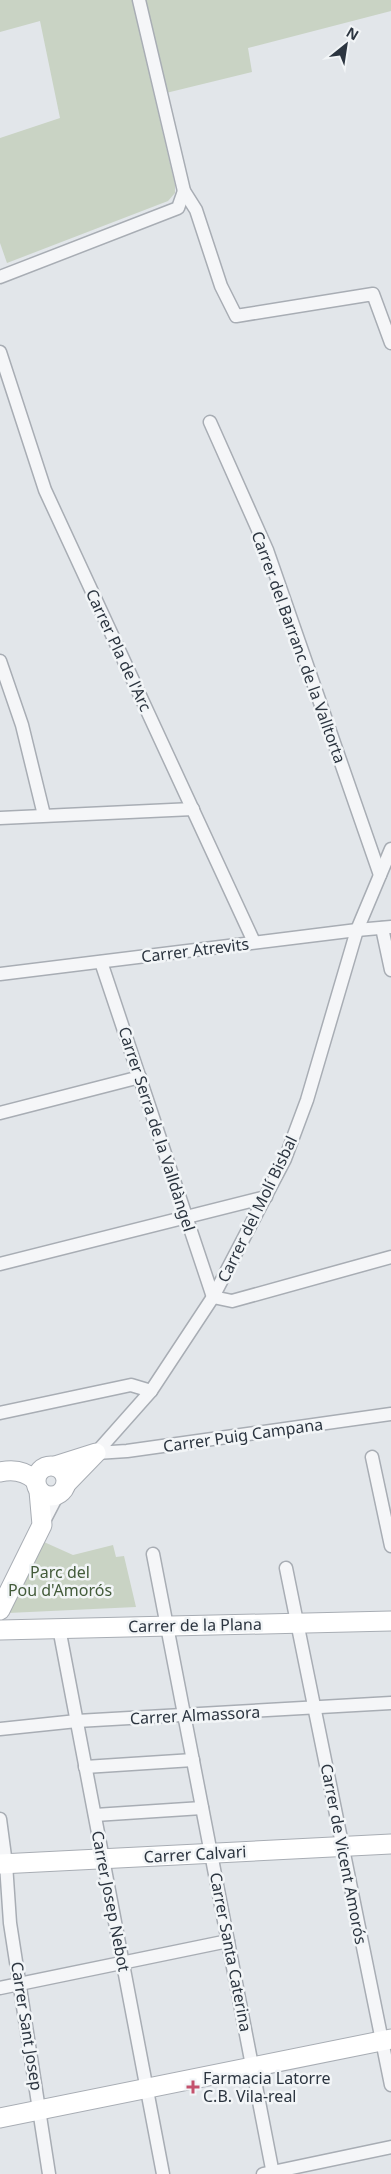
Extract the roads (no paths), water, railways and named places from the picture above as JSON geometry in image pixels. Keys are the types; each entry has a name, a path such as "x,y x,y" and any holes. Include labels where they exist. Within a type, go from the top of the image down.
{"street":[{"path":"139,0 184,191 196,210 221,286 236,316 373,294 391,343"},
{"path":"0,277 178,208 184,191"},
{"name":"Carrer Pla de l'Arc","path":"0,352 45,490 254,942"},
{"name":"Carrer del Barranc de la Valltorta","path":"210,422 267,550 380,875"},
{"path":"0,661 22,726 44,815"},
{"path":"0,818 193,810"},
{"name":"Carrer del Molí Bisbal","path":"0,1610 62,1489 151,1391 213,1297 266,1197 285,1160 307,1100 357,930 391,849"},
{"path":"386,928 391,970"},
{"name":"Carrer Atrevits","path":"0,974 254,942 386,928"},
{"name":"Carrer Serra de la Valldàngel","path":"101,962 213,1297"},
{"path":"0,1113 140,1077"},
{"path":"0,1264 266,1197"},
{"path":"213,1297 232,1301 391,1256"},
{"path":"0,1413 131,1385 151,1391"},
{"name":"Carrer Puig Campana","path":"96,1453 127,1451 391,1414"},
{"path":"42,1525 37,1485 42,1468 55,1466 96,1453"},
{"path":"372,1457 391,1546"},
{"path":"0,1472 10,1470 28,1473 48,1496 62,1489 63,1471 55,1466"},
{"name":"Carrer Santa Caterina","path":"153,1554 253,2067 270,2173"},
{"name":"Carrer de Vicent Amorós","path":"286,1568 343,1847 387,2040 391,2085"},
{"name":"Carrer de la Plana","path":"0,1630 391,1621"},
{"name":"Carrer Josep Nebot","path":"59,1628 163,2174"},
{"name":"Carrer Almassora","path":"0,1729 77,1721 185,1717 391,1703"},
{"path":"86,1767 193,1760"},
{"path":"94,1815 202,1808"},
{"name":"Carrer Sant Josep","path":"0,1819 10,1923 49,2174"},
{"name":"Carrer Calvari","path":"3,1864 391,1844"},
{"path":"0,1988 228,1941"},
{"path":"0,2118 387,2040"},
{"path":"270,2173 391,2148"}],"place":[{"name":"Farmacia Latorre C.B. Vila-real","path":"193,2087"}],"park label":[{"name":"Parc del Pou d'Amorós","path":"60,1581"}]}
